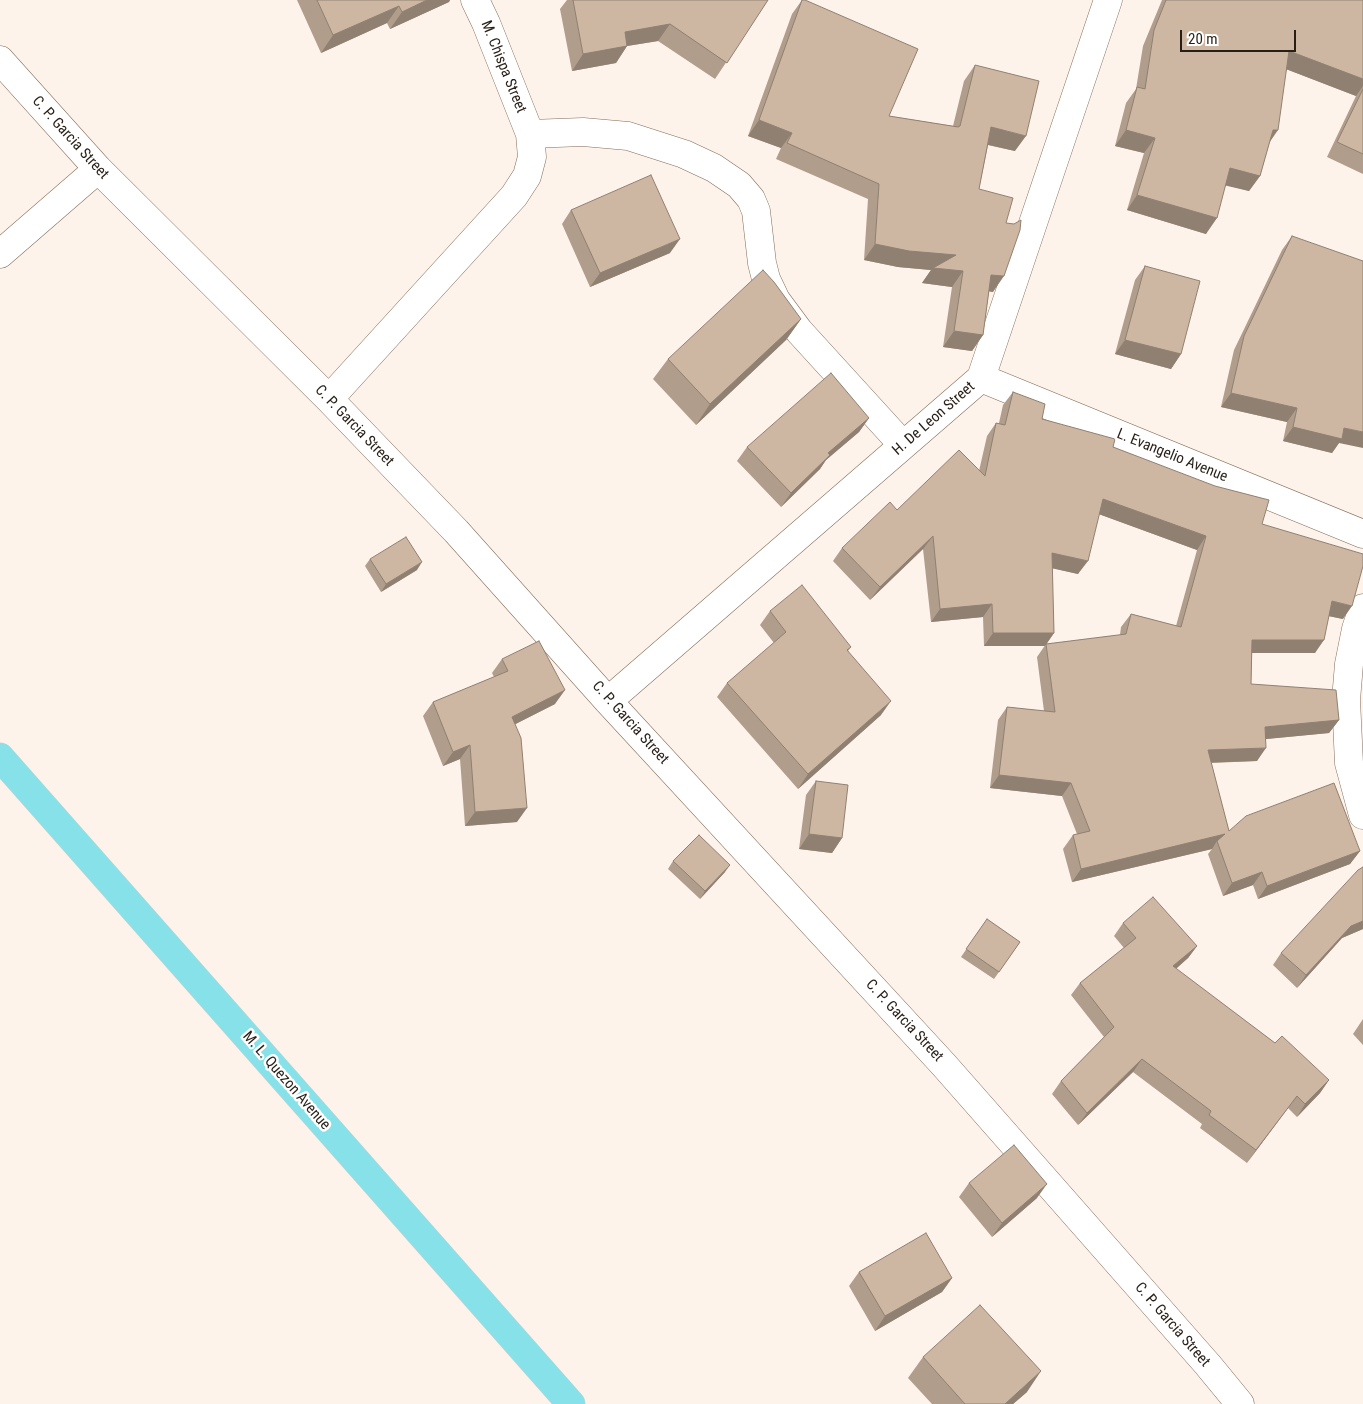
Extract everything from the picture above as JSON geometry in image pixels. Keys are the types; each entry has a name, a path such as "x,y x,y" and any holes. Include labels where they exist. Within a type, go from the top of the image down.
{"main road":[{"name":"M. L. Quezon Avenue","path":"0,757 572,1404"}],"street":[{"name":"M. Chispa Street","path":"329,400 514,196 527,176 532,157 530,134 475,0"},
{"name":"H. De Leon Street","path":"608,701 981,378 1108,0"},
{"name":"C. P. Garcia Street","path":"0,60 98,170 329,400 456,531 608,701 944,1065 1208,1365 1240,1404"},
{"path":"530,134 583,132 628,136 684,154 714,168 739,185 751,199 756,211 759,223 762,263 766,279 776,300 799,331 903,445"},
{"path":"0,254 98,170"},
{"name":"L. Evangelio Avenue","path":"981,378 1363,534"},
{"path":"1363,608 1356,629 1349,664 1346,700 1349,763 1363,815"}],"building":[{"path":"317,0 427,0 402,12 399,6 333,35"},
{"path":"573,0 768,0 727,63 670,24 625,32 627,46 583,54"},
{"path":"802,0 918,49 889,116 960,126 975,65 1039,81 1026,136 991,127 979,189 1013,198 1006,223 1014,224 1021,220 1020,230 1004,276 991,275 983,335 954,331 963,271 933,268 956,255 909,251 875,244 879,184 787,143 792,133 759,120"},
{"path":"1166,0 1363,0 1363,79 1289,51 1278,130 1273,130 1260,176 1230,168 1217,218 1137,195 1155,138 1126,130 1137,87 1145,89 1154,30"},
{"path":"1363,89 1363,154 1337,142"},
{"path":"651,175 680,239 600,273 571,210"},
{"path":"1292,236 1363,261 1363,432 1344,428 1342,439 1293,427 1297,408 1231,393 1244,336"},
{"path":"1145,266 1200,281 1181,354 1125,340"},
{"path":"763,270 801,319 710,404 668,359"},
{"path":"831,373 869,418 828,453 830,455 791,493 747,447"},
{"path":"1013,392 1045,404 1042,419 1115,439 1113,447 1215,486 1269,500 1262,524 1363,554 1363,566 1352,606 1332,601 1324,640 1252,640 1251,684 1336,690 1339,720 1265,727 1266,748 1208,750 1229,831 1246,816 1334,783 1360,851 1267,886 1262,872 1232,883 1217,841 1225,834 1081,869 1073,835 1090,831 1071,783 999,775 1007,707 1055,712 1046,644 1126,634 1131,614 1181,627 1206,536 1103,499 1088,561 1052,553 1054,633 993,633 992,604 940,609 933,536 880,587 842,548 890,502 897,510 959,450 985,476 996,423 1005,425"},
{"path":"406,537 422,562 386,584 370,559"},
{"path":"802,585 851,647 847,650 891,701 808,774 727,683 786,632 770,611"},
{"path":"539,641 565,690 512,717 521,738 527,808 475,812 470,745 453,752 433,702 508,671 502,659"},
{"path":"816,781 848,785 842,838 809,834"},
{"path":"699,835 730,865 705,891 673,861"},
{"path":"1363,867 1363,921 1351,926 1306,975 1281,953 1358,870"},
{"path":"1153,897 1197,946 1173,966 1275,1043 1282,1036 1329,1080 1305,1104 1297,1096 1256,1150 1209,1115 1211,1111 1142,1059 1087,1113 1061,1081 1114,1027 1080,983 1136,938 1123,923"},
{"path":"987,919 1020,942 999,972 966,949"},
{"path":"1014,1145 1047,1184 1002,1223 969,1183"},
{"path":"926,1233 952,1278 885,1316 859,1272"},
{"path":"980,1305 1041,1371 1005,1404 965,1404 923,1357"}]}
